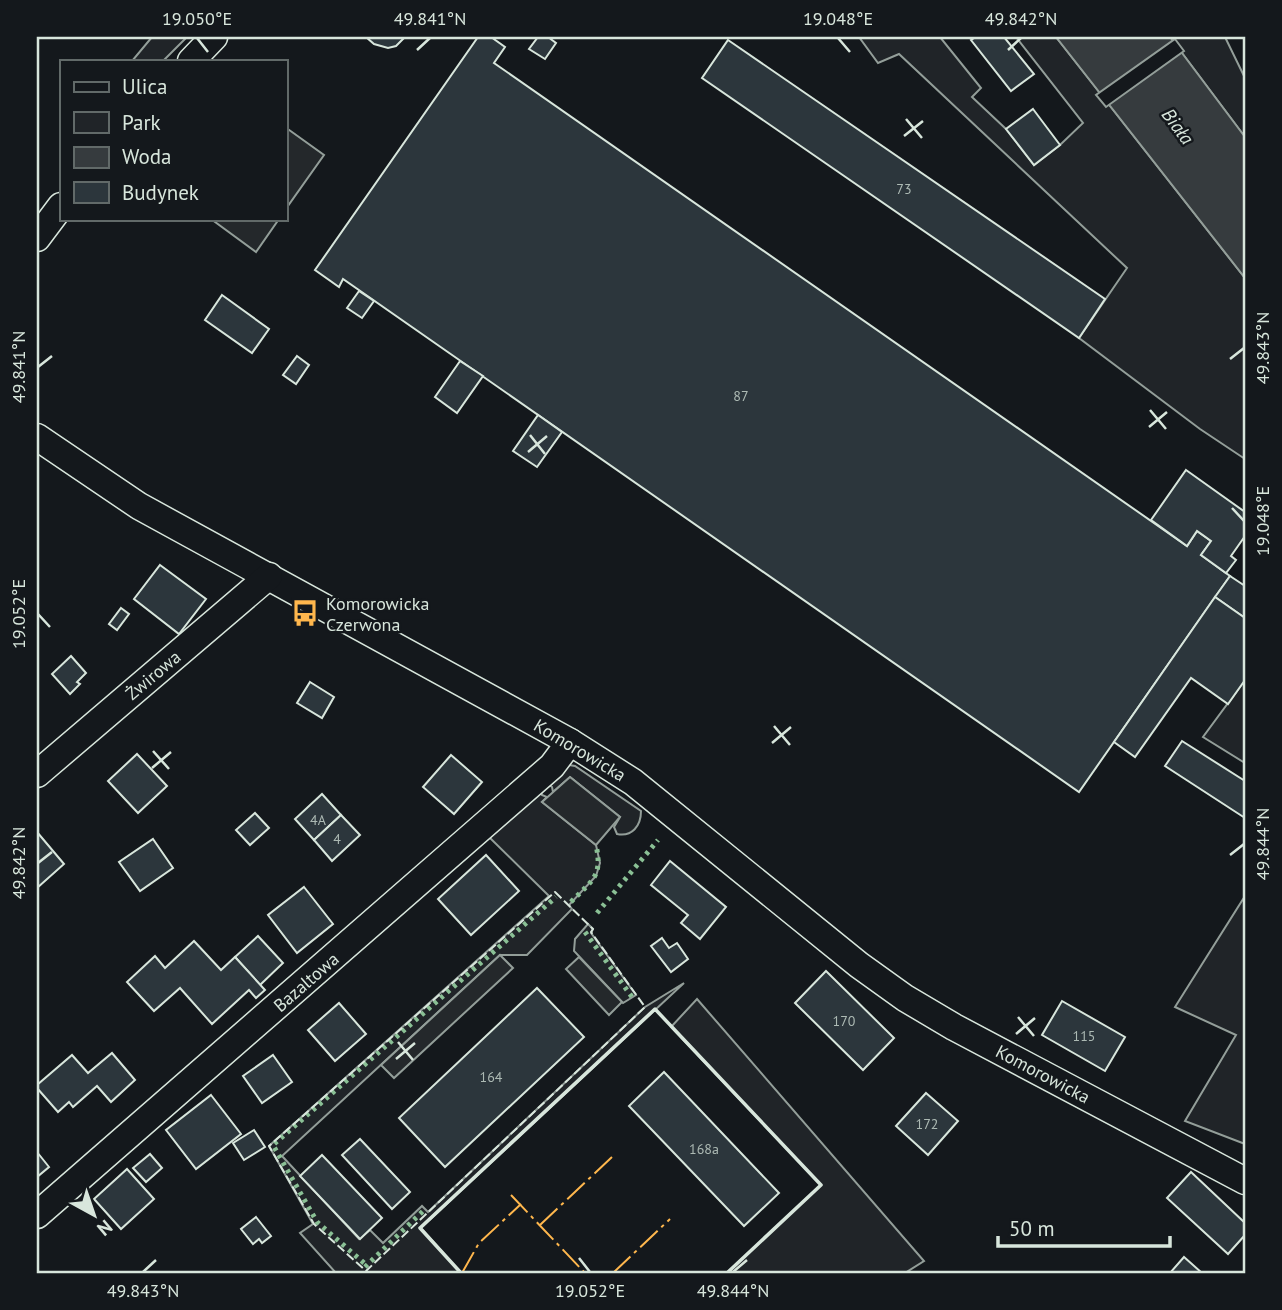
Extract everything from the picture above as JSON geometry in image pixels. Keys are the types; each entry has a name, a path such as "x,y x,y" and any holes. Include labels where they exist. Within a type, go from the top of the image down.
{"street":[{"path":"192,60 214,37"},
{"name":"Komorowicka","path":"37,437 139,506 570,742 633,782 850,958 905,998 954,1027 1245,1181"},
{"name":"Żwirowa","path":"37,774 270,576"},
{"name":"Bazaltowa","path":"37,1215 552,766 570,742"}],"green space":[{"path":"152,37 187,37 164,60 133,60"},
{"path":"859,37 940,37 981,88 972,97 1006,129 1034,165 1083,123 1016,37 1056,37 1245,278 1245,459 1200,429 1079,338 1127,268 899,54 878,63"},
{"path":"1170,37 1225,37 1245,78 1245,137"},
{"path":"1245,680 1245,763 1203,737"},
{"path":"575,766 641,811 635,829 627,834 617,834 614,827 620,817 570,777 553,792 548,784 560,768"},
{"path":"540,788 542,795 547,797 542,802 596,845 600,863 596,876 569,905 572,909 527,955 500,955 282,1156 359,1239 370,1230 383,1243 422,1206 428,1212 645,1007 684,983 421,1228 461,1273 336,1273 300,1233 313,1224 269,1146 549,896 489,837"},
{"path":"1245,896 1245,1144 1185,1121 1236,1035 1175,1007"},
{"path":"588,924 593,929 591,933 636,995 623,1003 574,951 575,939"},
{"path":"697,999 924,1261 905,1273 727,1273 821,1185 671,1027"}],"shaded area":[{"path":"287,128 324,155 287,207"},
{"path":"212,220 278,220 256,252"},
{"path":"570,777 620,817 596,845 542,802"},
{"path":"500,955 513,968 394,1078 381,1065"},
{"path":"579,957 622,1002 609,1015 566,969"}],"water":[{"name":"Biała","path":"1056,37 1170,37 1245,137 1245,278"}],"pier":[{"path":"1175,39 1184,51 1106,107 1096,95"}],"building":[{"path":"366,37 405,37 396,46 388,48 374,44"},
{"path":"478,37 491,37 505,47 494,63 1187,546 1197,531 1211,541 1201,555 1230,576 1079,792 343,279 339,287 315,270"},
{"path":"538,37 548,37 556,43 545,59 529,49"},
{"path":"976,37 1004,37 1034,74 1011,91 971,40"},
{"path":"728,40 1105,299 1079,338 702,78"},
{"path":"1033,109 1060,145 1034,165 1006,129"},
{"path":"359,291 374,301 362,318 347,308"},
{"path":"222,295 269,329 252,353 205,320"},
{"path":"297,356 309,365 296,384 283,375"},
{"path":"460,361 483,376 457,413 435,397"},
{"path":"538,415 562,432 537,467 513,451"},
{"path":"1186,470 1245,512 1245,536 1231,556 1236,560 1226,573 1201,555 1211,541 1197,531 1187,546 1151,520"},
{"path":"160,565 206,599 179,634 134,599"},
{"path":"1230,576 1245,586 1245,618 1215,597"},
{"path":"1215,597 1245,618 1245,680 1228,704 1191,678 1135,757 1114,742"},
{"path":"121,608 129,614 117,630 109,624"},
{"path":"71,656 86,673 70,694 52,674"},
{"path":"310,682 334,697 322,718 297,703"},
{"path":"1182,741 1245,781 1245,818 1165,766"},
{"path":"137,754 167,786 138,813 108,781"},
{"path":"451,755 482,782 454,814 423,787"},
{"path":"322,794 341,815 314,840 295,819"},
{"path":"255,813 269,828 250,845 236,830"},
{"path":"341,815 360,835 332,861 314,840"},
{"path":"37,832 64,864 37,888"},
{"path":"153,839 173,868 140,891 119,862"},
{"path":"486,855 519,891 471,935 438,899"},
{"path":"670,861 726,907 700,939 681,923 688,915 651,885"},
{"path":"304,887 333,924 297,953 268,915"},
{"path":"258,936 283,963 260,985 235,957"},
{"path":"662,938 669,948 677,943 688,959 671,972 651,946"},
{"path":"194,941 221,970 235,957 265,990 256,998 249,990 212,1024 180,988 154,1011 127,982 155,956 165,968"},
{"path":"826,971 894,1038 863,1070 795,1003"},
{"path":"537,988 584,1037 445,1167 399,1118"},
{"path":"1062,1001 1125,1037 1105,1071 1042,1035"},
{"path":"339,1003 366,1034 335,1061 308,1030"},
{"path":"112,1053 135,1080 111,1102 97,1086 73,1107 69,1102 58,1112 37,1088 37,1085 72,1055 88,1073"},
{"path":"273,1055 292,1082 262,1103 243,1076"},
{"path":"664,1072 779,1193 744,1226 629,1106"},
{"path":"926,1093 958,1121 928,1155 896,1126"},
{"path":"211,1095 241,1134 196,1169 166,1130"},
{"path":"254,1130 265,1147 244,1160 233,1143"},
{"path":"360,1139 410,1192 392,1209 342,1155"},
{"path":"37,1152 49,1167 37,1177"},
{"path":"150,1154 162,1168 146,1182 133,1168"},
{"path":"322,1155 382,1218 360,1239 300,1176"},
{"path":"127,1169 154,1199 121,1229 94,1199"},
{"path":"1191,1172 1245,1223 1245,1235 1228,1254 1167,1198"},
{"path":"256,1217 271,1236 262,1243 259,1239 253,1244 241,1229"},
{"path":"1184,1257 1202,1273 1170,1273"}],"hedge":[{"path":"597,913 658,840"},
{"path":"571,902 590,883 597,871 596,845"},
{"path":"364,1263 317,1222 273,1145 556,897"},
{"path":"585,932 632,997"},
{"path":"365,1267 423,1211"}],"fence":[{"path":"555,892 593,929 591,932 645,1007 366,1271 314,1224 269,1146 555,892"}],"wall":[{"path":"461,1273 420,1228 655,1009 821,1185 727,1273"}],"power":[{"path":"540,1225 612,1157"},
{"path":"511,1195 585,1273"},
{"path":"462,1273 479,1243 521,1204"},
{"path":"613,1273 670,1219"}],"place":[{"name":"Komorowicka Czerwona","path":"305,613"}]}
